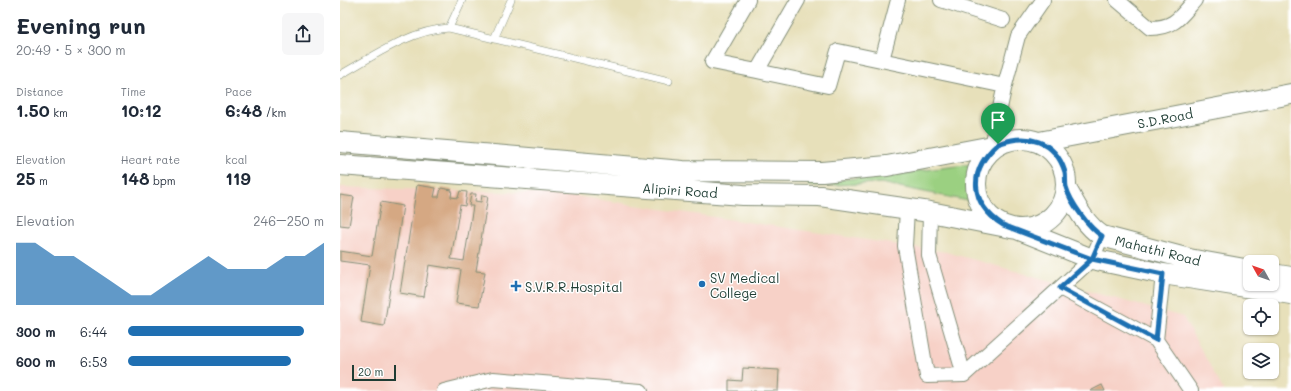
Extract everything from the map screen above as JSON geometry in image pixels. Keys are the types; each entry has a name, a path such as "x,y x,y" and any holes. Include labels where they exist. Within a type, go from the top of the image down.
{"street":[{"path":"748,0 712,62 828,86 838,51 1000,85 1004,89"},
{"path":"757,71 798,0"},
{"path":"882,60 898,0"},
{"path":"941,0 1003,20"},
{"path":"995,145 1004,89 1018,36 1043,0"},
{"path":"1117,0 1150,28 1164,28 1178,20 1195,0"},
{"name":"S.D.Road","path":"1039,142 1291,94"},
{"path":"1026,138 1039,142 1052,150 1060,160 1065,174 1066,188 1062,202 1054,214 1044,223 1030,228 1017,229 1003,225 991,217 982,206 977,193 976,179 980,165 995,145 1012,139 1026,138"},
{"name":"Alipiri Road","path":"340,142 683,171 822,172 887,166 995,145"},
{"name":"Alipiri Road","path":"340,164 743,195 820,196 930,212 1017,229"},
{"name":"Mahathi Road","path":"1066,188 1084,220 1093,230 1102,236 1188,259 1243,269"},
{"path":"907,209 905,246 927,376 964,375 1092,259 1102,236"},
{"path":"930,212 929,255 964,375"},
{"name":"Mahathi Road","path":"1017,229 1092,259 1163,274 1291,294"},
{"path":"1156,340 1163,274"},
{"path":"1279,275 1291,277"},
{"path":"1060,288 1156,340 1191,391"},
{"path":"444,391 493,378 641,391"}],"lane":[{"path":"449,28 462,0"},
{"path":"494,38 511,0"},
{"path":"340,75 417,34 437,28 449,28 669,81"}],"shaded area":[{"name":"SV Medical College","path":"340,187 562,194 946,252 1183,317 1224,391 340,391"}],"green space":[{"path":"973,164 970,184 973,202 881,183 809,186 809,183"}],"building":[{"path":"417,185 436,188 434,197 439,197 441,188 452,190 451,197 458,198 460,191 467,192 465,206 460,205 451,259 464,261 473,206 469,206 471,194 476,194 475,201 481,202 482,195 488,196 476,271 485,272 479,306 456,303 461,270 429,265 424,297 400,293"},
{"path":"340,195 354,197 349,226 340,225"},
{"path":"381,202 403,206 384,326 361,322 370,265 340,261 340,251 372,256"},
{"path":"743,368 779,370 778,391 729,391 729,380 742,381"},
{"path":"1102,385 1105,391 1090,391"}],"place":[{"name":"SV Medical College","path":"702,284"},
{"name":"S.V.R.R.Hospital","path":"516,286"}],"route":[{"path":"998,144 988,153 980,165 976,179 977,193 982,206 991,217 1003,225 1017,229 1092,259 1060,288 1156,340 1163,274 1092,259 1102,236 1093,230 1084,220 1066,188 1065,174 1060,160 1052,150 1039,142 1026,138 1012,139 998,144"}]}
